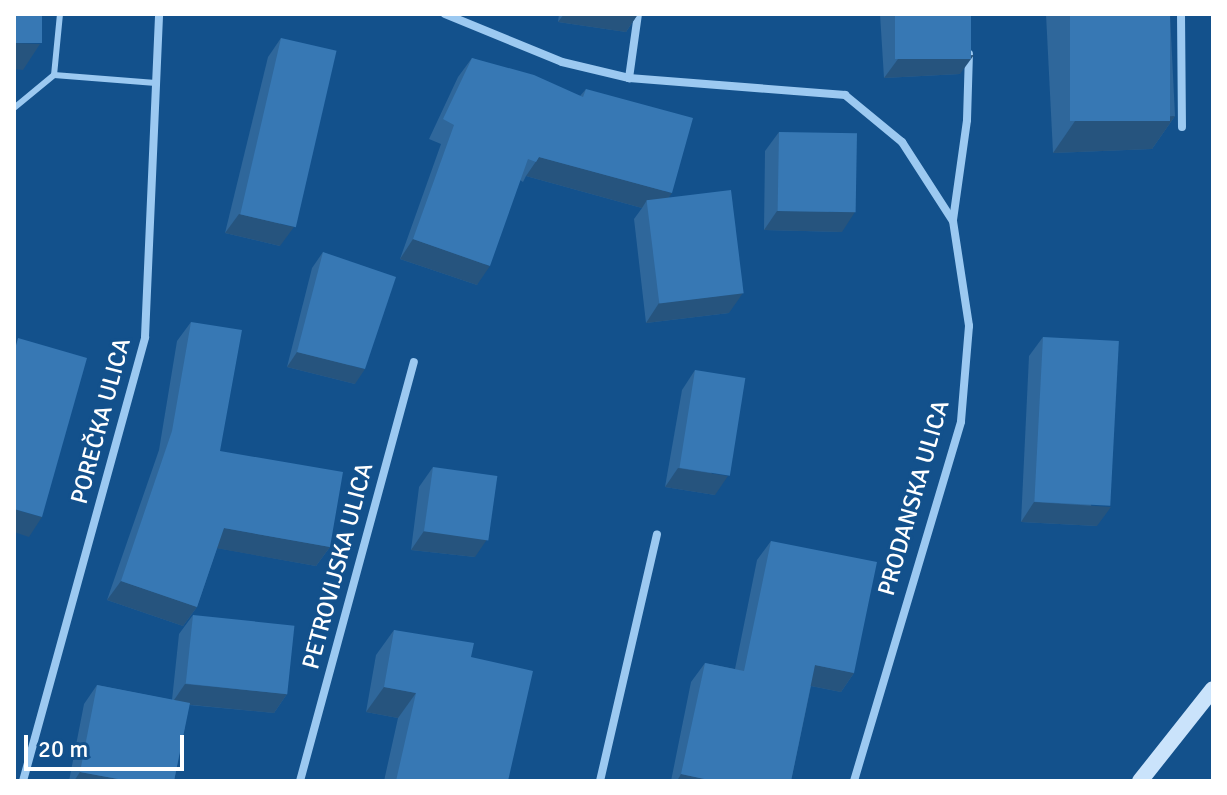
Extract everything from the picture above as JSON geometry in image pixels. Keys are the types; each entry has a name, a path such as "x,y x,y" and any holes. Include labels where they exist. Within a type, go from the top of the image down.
{"street":[{"name":"POREČKA ULICA","path":"23,781 145,337 159,14"},
{"name":"PRODANSKA ULICA","path":"445,14 562,62 629,78 845,95 902,142 953,221 963,264 969,326 961,422 854,781"},
{"path":"629,78 638,14"},
{"path":"1181,14 1182,127"},
{"path":"953,221 967,120 970,44"},
{"name":"PETROVIJSKA ULICA","path":"300,781 414,362"},
{"path":"600,781 657,535"},
{"path":"1140,781 1213,689"}],"lane":[{"path":"54,75 60,14"},
{"path":"14,108 54,75 156,83"}],"building":[{"path":"14,14 42,14 42,43 14,43"},
{"path":"895,14 971,14 971,59 895,59"},
{"path":"1070,14 1170,14 1170,121 1070,121"},
{"path":"281,38 337,51 296,227 240,214"},
{"path":"472,58 534,75 583,97 586,89 693,118 672,193 539,157 536,162 528,159 490,266 413,239 454,125 443,119"},
{"path":"779,132 857,133 856,212 778,211"},
{"path":"731,190 744,293 659,304 647,200"},
{"path":"323,252 396,277 365,369 297,352"},
{"path":"191,322 242,330 220,451 343,472 330,547 224,528 197,607 121,581 172,431"},
{"path":"1043,337 1119,341 1110,506 1034,502"},
{"path":"18,338 87,358 42,517 14,509 14,353"},
{"path":"695,370 745,378 730,476 680,468"},
{"path":"433,467 497,476 488,540 424,531"},
{"path":"771,541 877,562 854,673 815,665 791,781 714,781 681,774 705,663 744,671"},
{"path":"193,615 294,626 287,694 186,684"},
{"path":"394,630 474,643 471,657 533,671 508,781 396,781 416,693 384,687"},
{"path":"97,685 190,703 174,781 129,781 80,772"}]}
